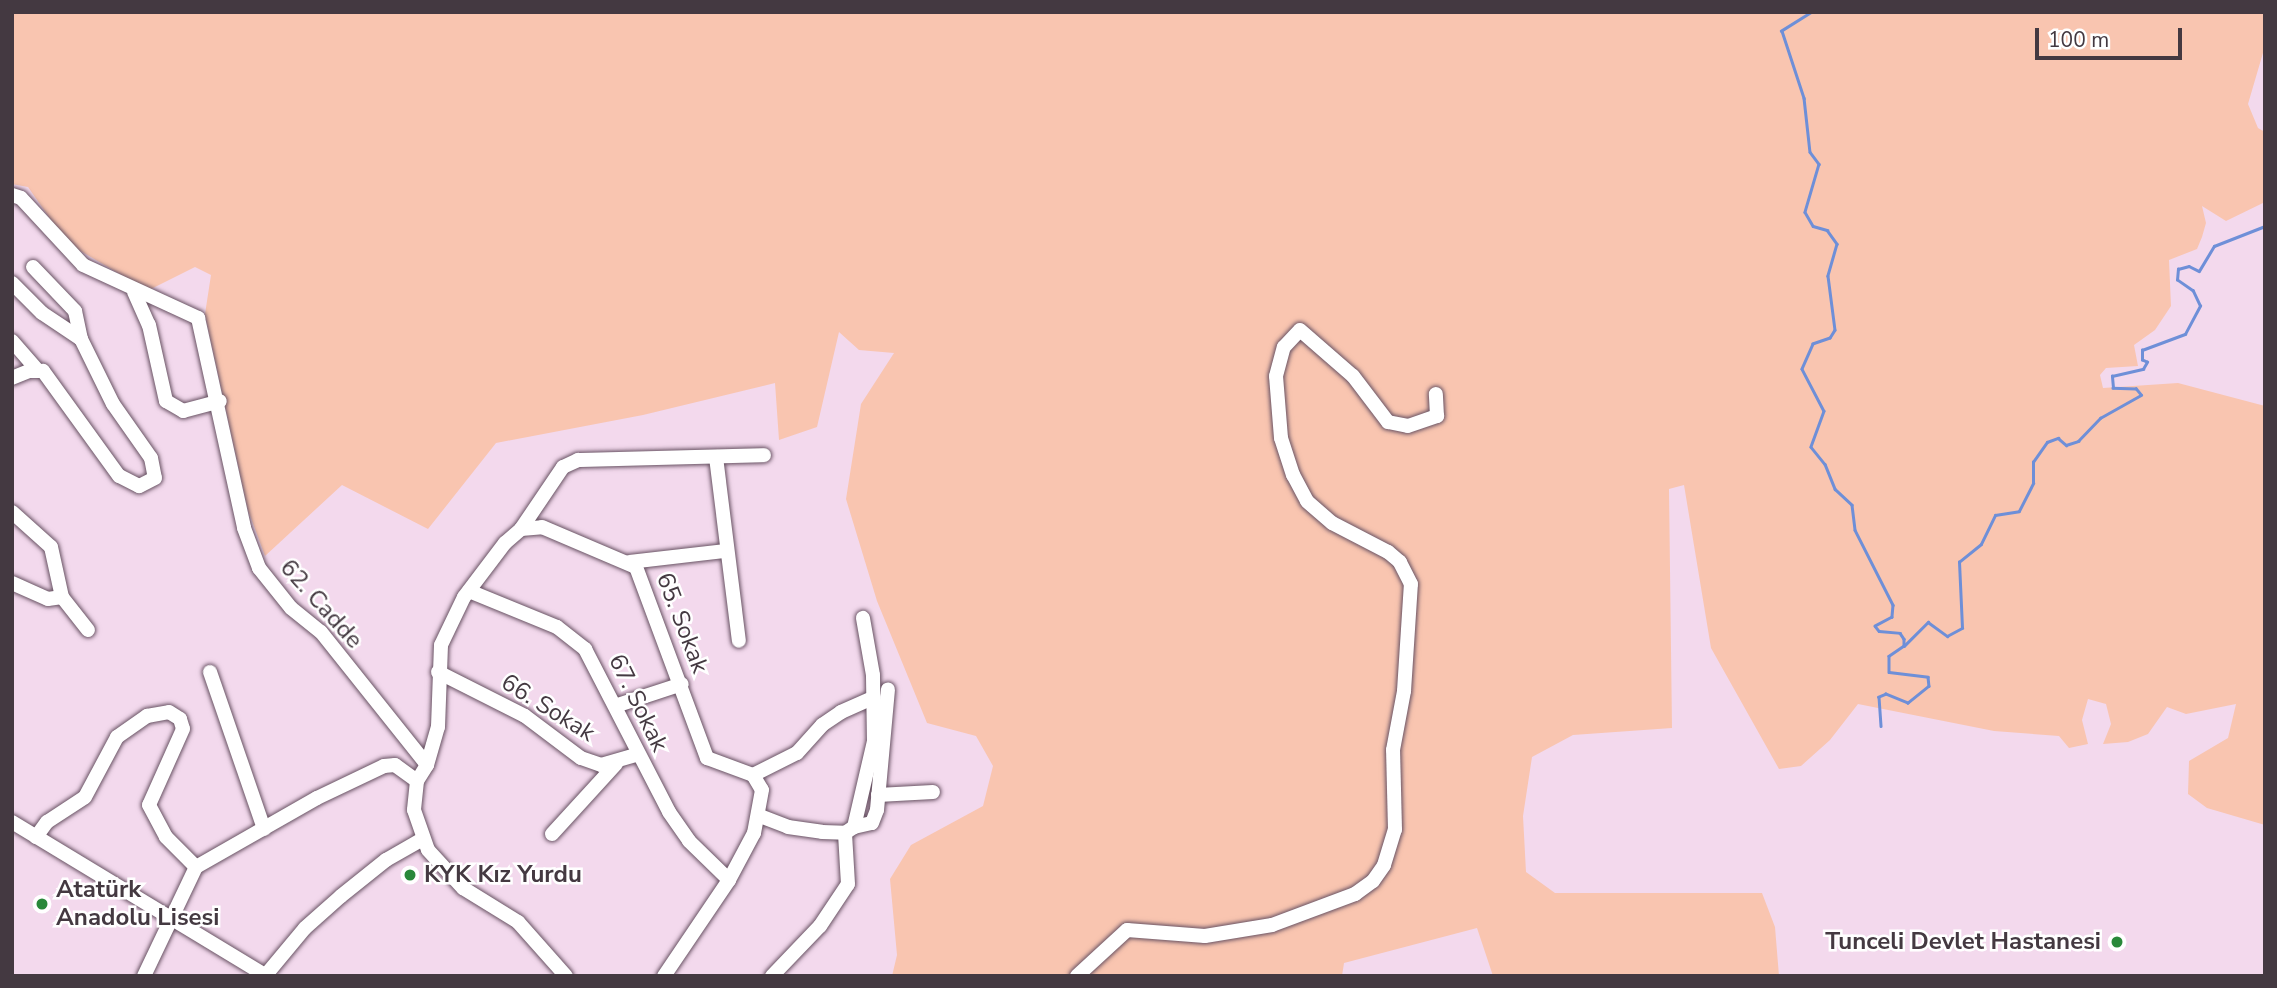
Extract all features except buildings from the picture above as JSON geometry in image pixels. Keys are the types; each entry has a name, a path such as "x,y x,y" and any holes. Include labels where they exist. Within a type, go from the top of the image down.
{"street":[{"name":"62. Cadde","path":"12,195 21,198 74,259 134,292 198,318 220,401 244,528 259,568 278,594 321,632 427,765"},
{"path":"12,341 37,370 49,376 119,476 133,485 152,483 155,466 113,404 81,339 75,311 33,267"},
{"path":"12,283 42,313 81,339"},
{"path":"134,292 149,325 166,401 183,411 220,401"},
{"path":"1077,976 1127,930 1205,936 1272,925 1354,894 1373,881 1384,865 1395,830 1393,750 1404,691 1411,584 1400,562 1388,552 1332,523 1307,501 1281,438 1276,376 1284,347 1300,330 1353,376 1388,422 1408,426 1437,416 1436,394"},
{"path":"12,378 37,370"},
{"path":"566,976 518,922 463,888 421,839 414,810 417,781 427,765 438,727 438,672 448,625 469,591 521,529 563,467 578,460 764,455"},
{"path":"716,457 725,551 738,640"},
{"path":"12,512 51,547 62,597 88,630"},
{"name":"65. Sokak","path":"521,529 542,527 629,562 642,578 707,758 753,775"},
{"path":"629,562 725,551"},
{"path":"12,583 48,599 62,597"},
{"name":"67. Sokak","path":"469,591 546,622 580,643 618,705 636,755 689,841 729,880"},
{"path":"772,976 820,926 848,884 850,830 871,763 874,698 863,618"},
{"path":"210,671 264,829"},
{"name":"66. Sokak","path":"438,672 525,716 581,758 601,765 616,764 636,755"},
{"path":"618,705 682,684"},
{"path":"760,816 788,827 850,830 872,823 878,795 888,689"},
{"path":"664,976 729,880 760,816 762,790 753,775 797,753 822,725 841,712 874,698"},
{"path":"36,837 47,822 85,797 117,737 147,716 169,712 180,719 183,729 149,805 166,837 196,867"},
{"path":"552,834 616,764"},
{"path":"145,976 196,867 384,766 395,765 417,781"},
{"path":"878,795 933,792"},
{"path":"13,824 266,975 305,928 386,860 421,839"}],"shaded area":[{"path":"12,12 2265,12 2265,46 2248,104 2258,128 2265,132 2265,202 2226,221 2202,206 2206,223 2197,249 2169,260 2171,306 2155,330 2134,345 2138,366 2106,368 2100,375 2103,388 2178,383 2265,406 2265,825 2207,808 2188,794 2189,761 2228,738 2236,704 2186,714 2167,707 2148,734 2128,742 2103,744 2111,724 2106,704 2088,699 2082,720 2088,744 2069,748 2059,736 1994,731 1858,704 1830,740 1801,766 1779,769 1711,648 1684,485 1669,489 1672,728 1573,735 1532,757 1523,816 1526,872 1555,893 1762,893 1775,927 1779,976 1493,976 1477,928 1344,963 1342,976 892,976 897,955 890,879 911,845 983,806 993,766 976,736 927,723 877,601 846,499 861,404 894,353 859,350 839,332 817,427 779,440 775,383 643,415 496,443 428,529 342,485 265,556 248,510 205,314 211,275 195,267 149,290 67,243 28,187 12,184"}],"waterway":[{"path":"1812,12 1782,31 1804,98 1810,152 1819,164 1805,212 1813,226 1827,230 1837,244 1828,276 1835,330 1830,338 1813,344 1802,369 1824,411 1811,447 1825,464 1835,489 1852,505 1855,530 1893,605 1892,617 1875,626 1879,631 1900,633 1904,639 1904,646 1889,656 1889,672 1928,677 1929,686 1908,703 1886,694 1879,697 1881,726"},
{"path":"1904,646 1928,622 1947,636 1962,628 1959,562 1981,544 1995,515 2019,511 2033,483 2033,462 2047,442 2058,438 2066,445 2078,441 2100,418 2141,395 2136,389 2113,388 2112,376 2143,369 2147,362 2142,360 2142,350 2185,334 2200,306 2193,291 2177,280 2178,269 2189,266 2199,271 2214,246 2265,226"}],"place":[{"name":"KYK Kız Yurdu","path":"410,875"},
{"name":"Atatürk Anadolu Lisesi","path":"42,904"},
{"name":"Tunceli Devlet Hastanesi","path":"2117,942"}]}
